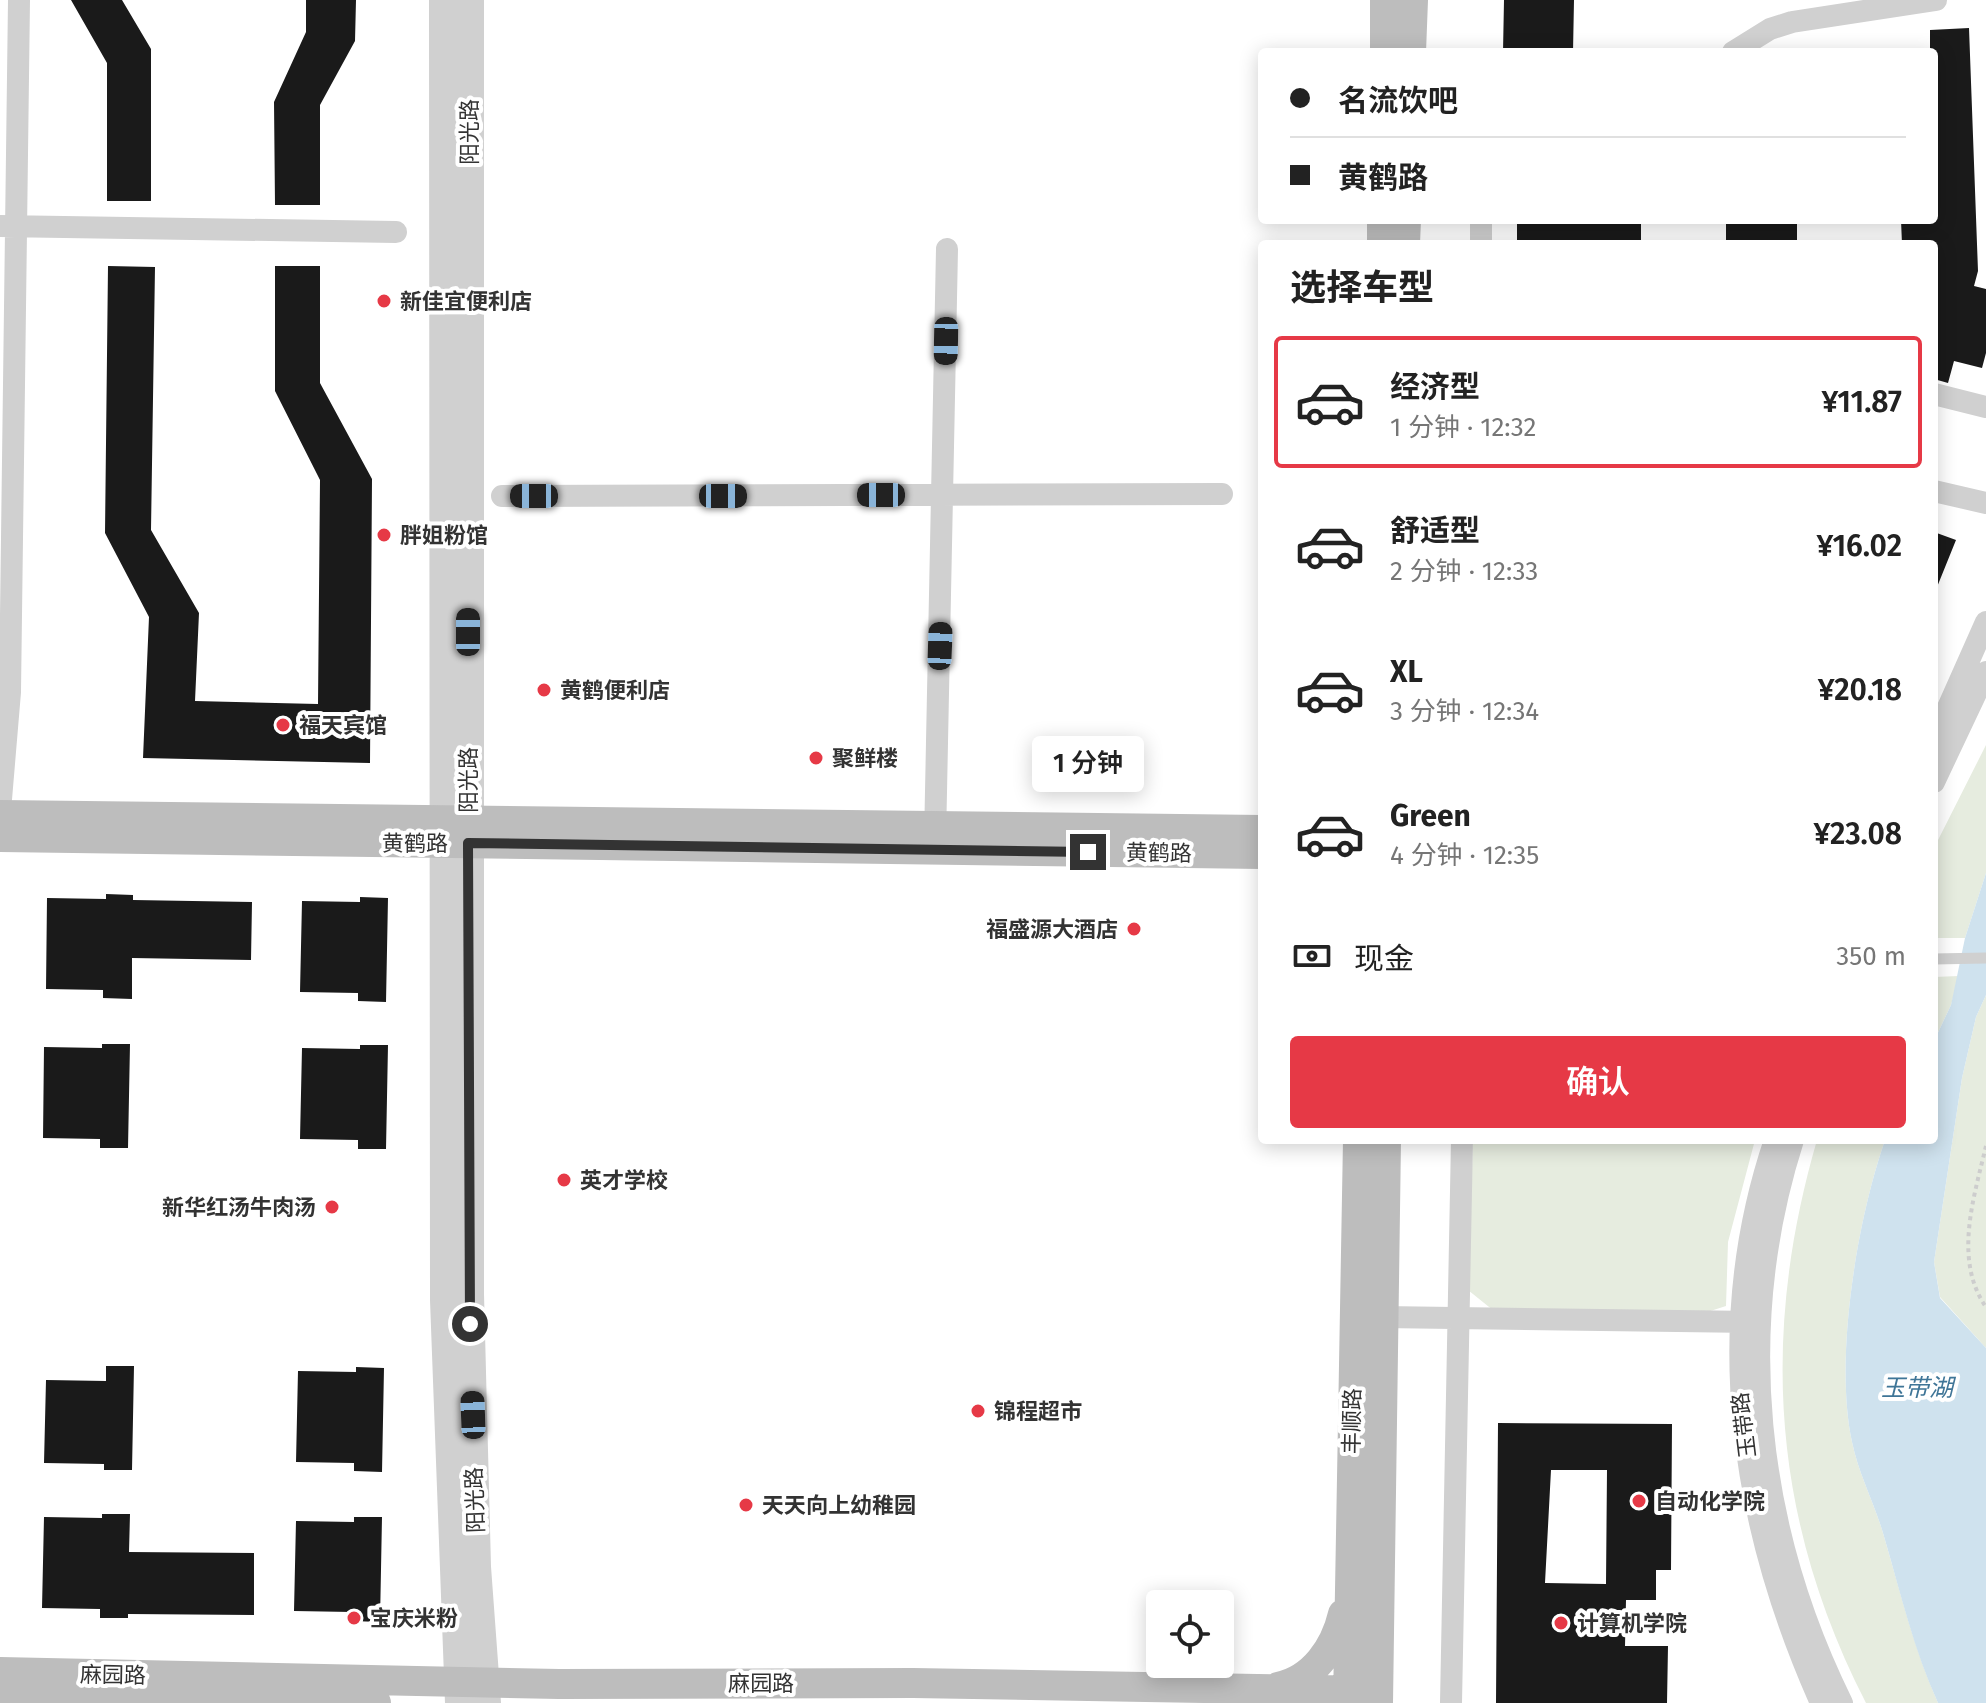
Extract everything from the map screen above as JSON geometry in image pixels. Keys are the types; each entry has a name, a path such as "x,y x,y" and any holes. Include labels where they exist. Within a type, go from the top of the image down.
{"main road":[{"path":"1385,0 1385,48"},
{"path":"1411,48 1413,0"},
{"path":"0,813 456,832"},
{"name":"黄鹤路","path":"0,837 456,832 1255,842"},
{"name":"丰顺路","path":"1358,1144 1350,1569 1363,1697"},
{"path":"1363,1697 1382,1317 1386,1144"},
{"path":"1266,1689 1295,1683 1312,1671 1326,1654 1340,1628 1350,1569"},
{"name":"麻园路","path":"0,1672 472,1693 913,1683 1266,1689 1363,1697"},
{"path":"0,1697 376,1703"}],"street":[{"path":"0,813 10,692 8,226 19,0"},
{"name":"阳光路","path":"443,0 456,832"},
{"name":"阳光路","path":"470,0 456,832 444,1300 472,1693"},
{"path":"1739,48 1770,29 1792,22 1936,0"},
{"path":"8,226 396,232"},
{"path":"935,838 947,249"},
{"path":"1938,395 1986,407"},
{"path":"1938,492 1986,503"},
{"path":"502,496 1222,494"},
{"path":"1938,730 1986,622"},
{"path":"1938,774 1986,672"},
{"path":"1451,1703 1462,1144"},
{"name":"玉带路","path":"1774,1144 1755,1208 1749,1322 1738,1382 1745,1452 1759,1524 1787,1619 1821,1703"},
{"path":"1792,1144 1749,1322 1779,1529 1810,1631 1842,1703"},
{"path":"1382,1317 1749,1322"}],"lane":[{"path":"1938,959 1986,958"}],"path":[{"path":"1986,1146 1970,1218 1968,1251 1971,1281 1986,1307"}],"shaded area":[{"path":"1986,745 1986,873 1965,938 1938,938 1938,840"},
{"path":"1959,976 1951,1005 1938,1033 1938,977"},
{"path":"1986,995 1986,1348 1940,1297 1934,1262 1962,1078 1976,1017"},
{"path":"1473,1144 1754,1144 1728,1242 1726,1306 1701,1314 1494,1311 1468,1290"},
{"path":"1816,1144 1884,1144 1866,1210 1851,1290 1847,1331 1847,1408 1859,1467 1881,1527 1915,1643 1938,1703 1866,1703 1835,1634 1811,1565 1794,1496 1785,1426 1783,1356 1787,1285 1799,1213"}],"water":[{"name":"玉带湖","path":"1986,873 1986,995 1976,1017 1962,1078 1934,1262 1940,1298 1986,1348 1986,1703 1938,1703 1915,1643 1881,1527 1855,1455 1847,1408 1847,1331 1858,1249 1884,1144 1938,1144 1938,1033 1951,1005 1965,938"}],"building":[{"path":"71,0 122,0 151,49 151,201 107,201 107,63"},
{"path":"306,0 356,0 355,41 320,105 320,205 275,205 274,102 306,32"},
{"path":"1504,0 1574,0 1573,48 1503,48"},
{"path":"1969,28 1978,271 1974,286 1986,289 1986,353 1982,368 1954,361 1948,383 1938,380 1938,240 1902,240 1901,224 1938,224 1938,48 1930,48 1930,30"},
{"path":"1517,224 1641,224 1641,240 1517,240"},
{"path":"1726,224 1797,224 1797,240 1726,240"},
{"path":"108,266 155,267 151,530 199,613 195,701 318,704 320,480 275,391 275,266 320,266 320,383 372,479 370,763 143,758 149,617 105,533"},
{"path":"1938,533 1956,540 1938,585"},
{"path":"106,894 133,895 133,900 252,902 251,960 132,958 132,999 103,998 103,990 46,989 47,898 106,899"},
{"path":"360,897 388,898 386,1002 358,1001 358,993 300,992 302,901 360,902"},
{"path":"102,1044 130,1044 128,1148 100,1148 100,1139 43,1138 44,1047 102,1048"},
{"path":"360,1045 388,1045 386,1149 358,1149 358,1140 300,1139 302,1048 360,1049"},
{"path":"106,1366 134,1366 132,1470 104,1470 104,1464 44,1463 46,1380 106,1381"},
{"path":"356,1367 384,1368 382,1472 354,1471 354,1463 296,1462 298,1371 356,1372"},
{"path":"1498,1423 1672,1424 1671,1570 1656,1570 1656,1600 1626,1600 1625,1646 1668,1646 1667,1703 1496,1703","holes":["1551,1470 1607,1470 1606,1584 1545,1583"]},
{"path":"102,1514 130,1514 129,1552 254,1553 254,1615 128,1614 128,1618 100,1618 100,1609 42,1608 44,1517 102,1518"},
{"path":"354,1517 382,1517 380,1622 352,1621 352,1612 294,1611 296,1521 354,1522"}],"place":[{"name":"新佳宜便利店","path":"384,301"},
{"name":"胖姐粉馆","path":"384,535"},
{"name":"黄鹤便利店","path":"544,690"},
{"name":"福天宾馆","path":"283,725"},
{"name":"聚鲜楼","path":"816,758"},
{"name":"福盛源大酒店","path":"1134,929"},
{"name":"英才学校","path":"564,1180"},
{"name":"新华红汤牛肉汤","path":"332,1207"},
{"name":"锦程超市","path":"978,1411"},
{"name":"自动化学院","path":"1639,1501"},
{"name":"天天向上幼稚园","path":"746,1505"},
{"name":"宝庆米粉","path":"354,1618"},
{"name":"计算机学院","path":"1561,1623"}],"route":[{"path":"470,1324 468,843 1088,852"}]}
